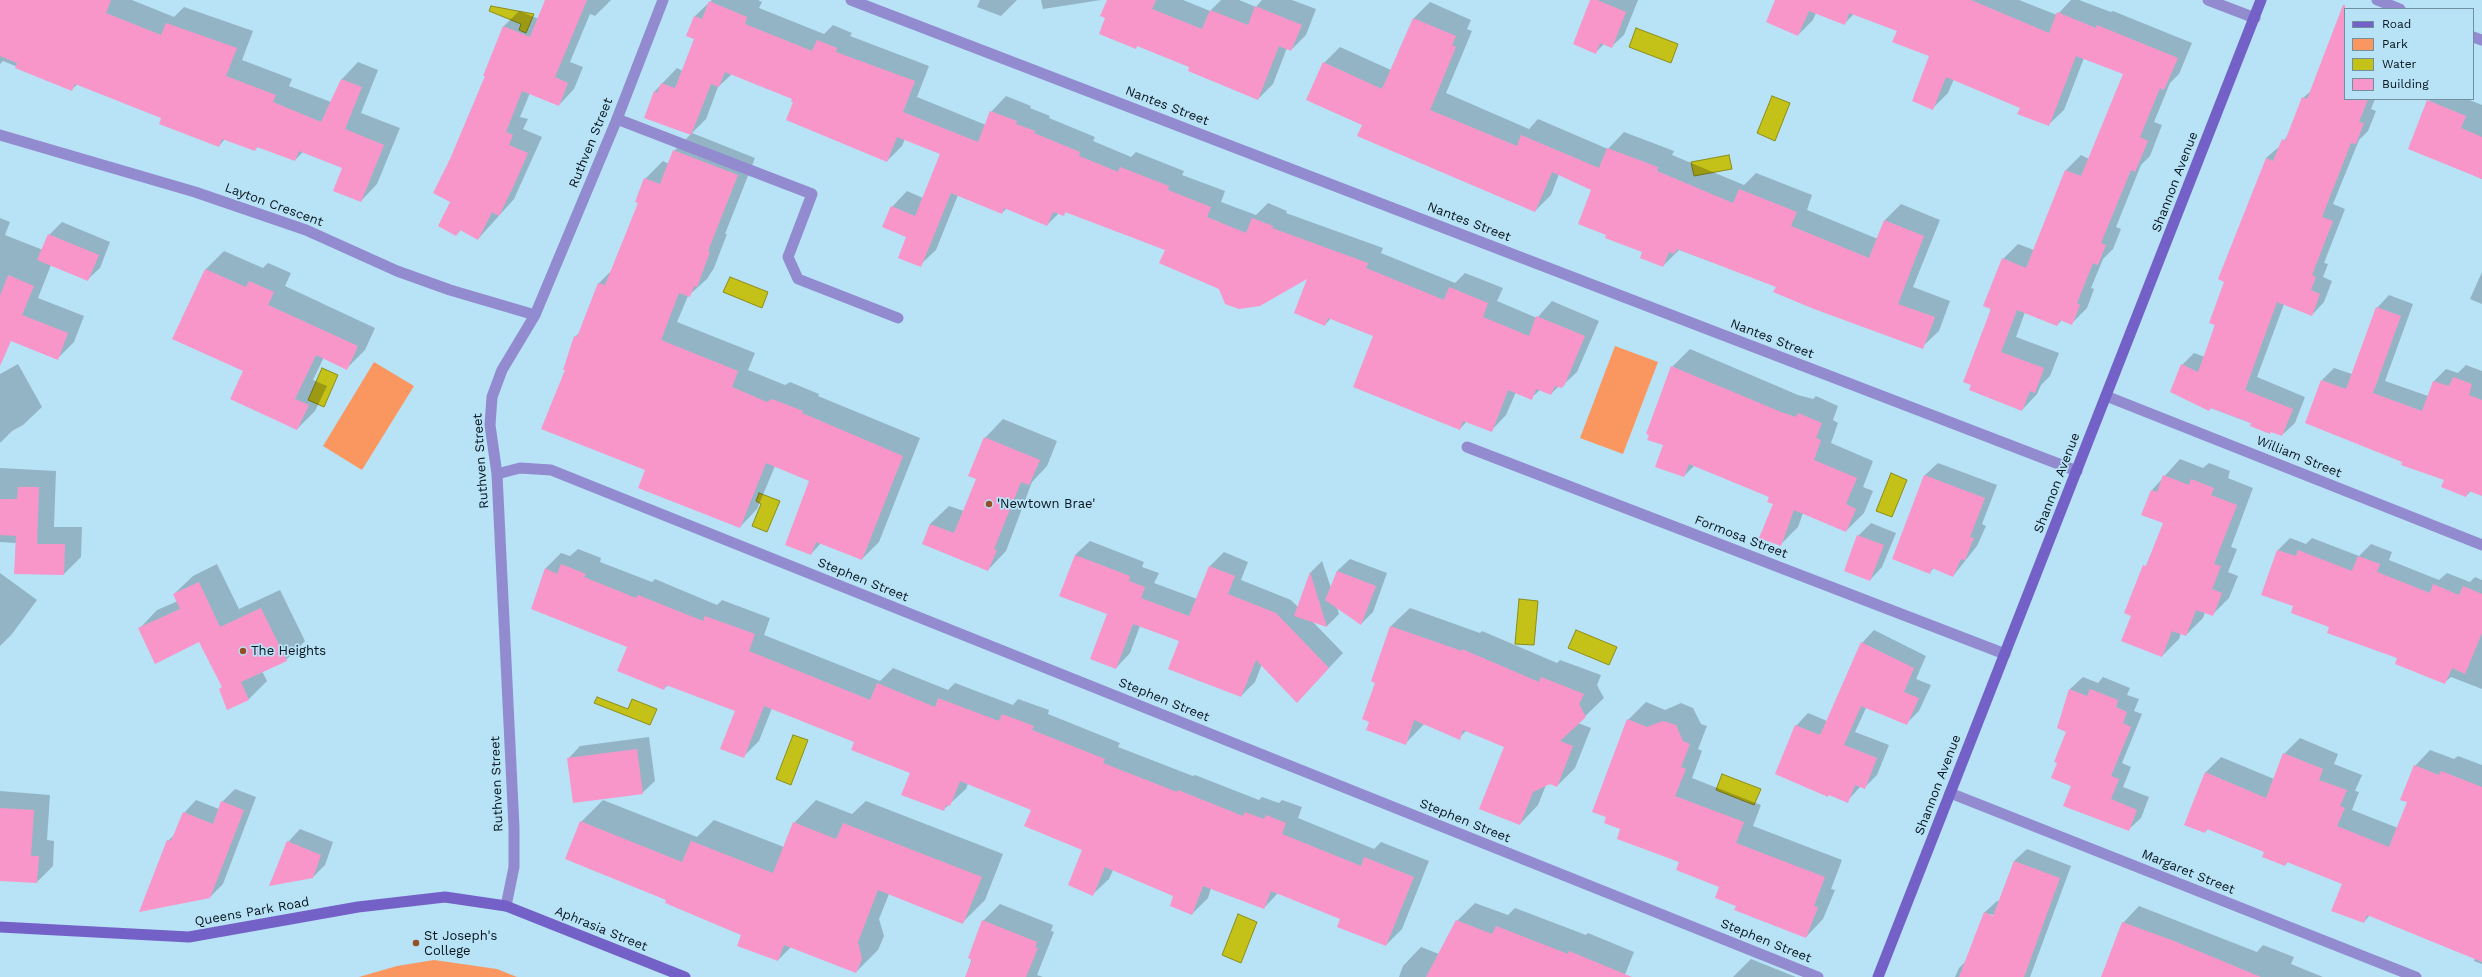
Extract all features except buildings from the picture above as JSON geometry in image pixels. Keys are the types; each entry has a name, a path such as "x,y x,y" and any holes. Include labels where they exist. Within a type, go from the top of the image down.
{"main road":[{"name":"Shannon Avenue","path":"1878,977 2262,0"},
{"name":"Queens Park Road","path":"0,926 189,937 358,907 445,897 506,906"},
{"name":"Aphrasia Street","path":"506,906 685,977"}],"street":[{"name":"Ruthven Street","path":"506,906 514,867 514,828 497,474 490,426 492,397 502,370 535,315 617,119 663,0"},
{"name":"Nantes Street","path":"852,0 2077,471"},
{"path":"2208,0 2255,18"},
{"path":"2378,0 2398,8"},
{"path":"617,119 812,194 788,257 798,279 898,318"},
{"name":"Layton Crescent","path":"0,135 195,192 306,230 397,271 450,290 535,315"},
{"name":"William Street","path":"2106,396 2482,545"},
{"name":"Formosa Street","path":"1467,446 2005,654"},
{"name":"Stephen Street","path":"497,474 520,468 551,470 1818,977"},
{"name":"Margaret Street","path":"1950,793 2416,977"}],"green space":[{"path":"1615,346 1658,362 1623,454 1580,438"},
{"path":"374,362 414,386 362,470 323,446"},
{"path":"434,960 497,969 517,977 359,977 397,966"}],"water":[{"path":"491,6 534,14 526,33 519,30 521,24 489,11"},
{"path":"1636,28 1678,44 1671,63 1629,47"},
{"path":"1772,96 1790,103 1775,141 1757,133"},
{"path":"1729,155 1732,169 1694,176 1691,162"},
{"path":"730,277 768,292 762,308 723,292"},
{"path":"322,368 338,375 324,407 308,400"},
{"path":"1891,473 1907,480 1892,517 1876,511"},
{"path":"759,493 780,501 767,532 752,526 761,504 756,501"},
{"path":"1519,599 1538,601 1534,645 1515,644"},
{"path":"1576,630 1617,647 1609,665 1568,648"},
{"path":"597,697 628,709 632,699 657,709 650,725 594,703"},
{"path":"793,735 808,740 791,785 776,779"},
{"path":"1722,774 1761,789 1754,805 1716,790"},
{"path":"1238,914 1257,922 1241,963 1222,955"}],"place":[{"name":"'Newtown Brae'","path":"989,504"},
{"name":"The Heights","path":"243,651"},
{"name":"St Joseph's College","path":"416,943"}]}
